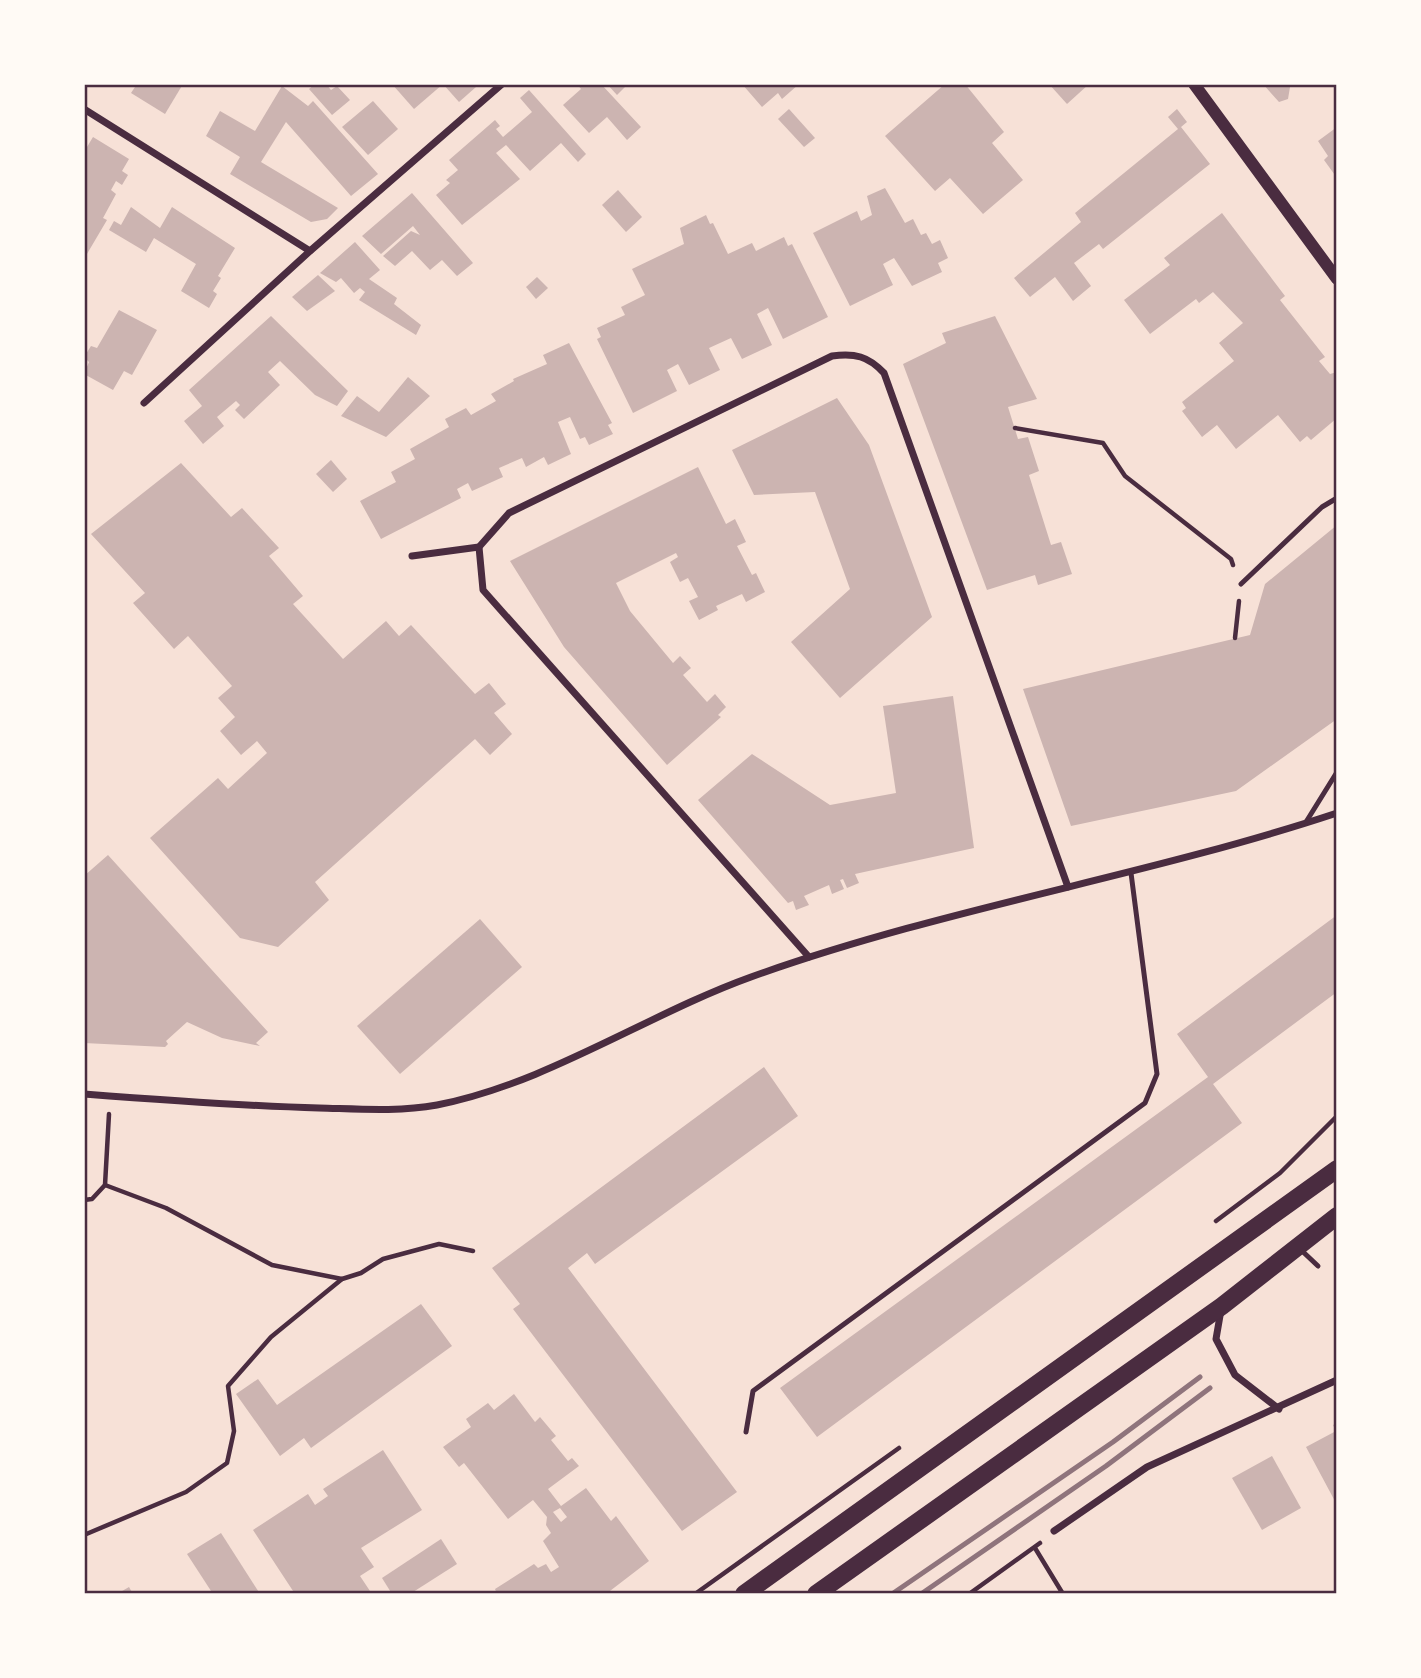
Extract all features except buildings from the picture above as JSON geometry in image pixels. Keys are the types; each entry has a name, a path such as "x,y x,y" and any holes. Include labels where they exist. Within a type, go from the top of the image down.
{"main road":[{"path":"744,1594 1337,1169"},
{"path":"816,1594 1222,1306 1337,1216"}],"street":[{"path":"144,403 310,251 502,84"},
{"path":"1194,84 1337,279"},
{"path":"84,109 310,251"},
{"path":"412,556 479,547 509,513 832,356 852,354 872,360 884,373 889,386 1068,887"},
{"path":"479,547 483,590 808,957"},
{"path":"84,1094 290,1107 399,1110 438,1105 489,1091 748,978 808,957 981,907 1131,873 1337,813"},
{"path":"1222,1306 1216,1339 1235,1375 1279,1409"},
{"path":"1054,1531 1147,1467 1279,1409 1337,1380"}],"lane":[{"path":"1241,584 1322,507 1337,498"},
{"path":"1306,823 1337,772"},
{"path":"746,1432 753,1391 1145,1103 1157,1074 1131,873"},
{"path":"1298,1246 1318,1266"}],"path":[{"path":"1015,428 1103,443 1125,476 1231,559 1241,584 1235,638"},
{"path":"84,1200 92,1199 105,1185 110,1096"},
{"path":"1206,1229 1280,1173 1337,1116"},
{"path":"105,1185 166,1208 272,1265 342,1279"},
{"path":"84,1535 187,1492 227,1463 234,1431 228,1386 271,1337 342,1279 361,1273 383,1259 439,1244 473,1251"},
{"path":"695,1594 909,1441"},
{"path":"969,1594 1035,1548 1054,1531"},
{"path":"1035,1548 1063,1594"}],"railway":[{"path":"892,1594 1113,1442 1200,1377"},
{"path":"921,1594 1106,1466 1210,1388"}]}
